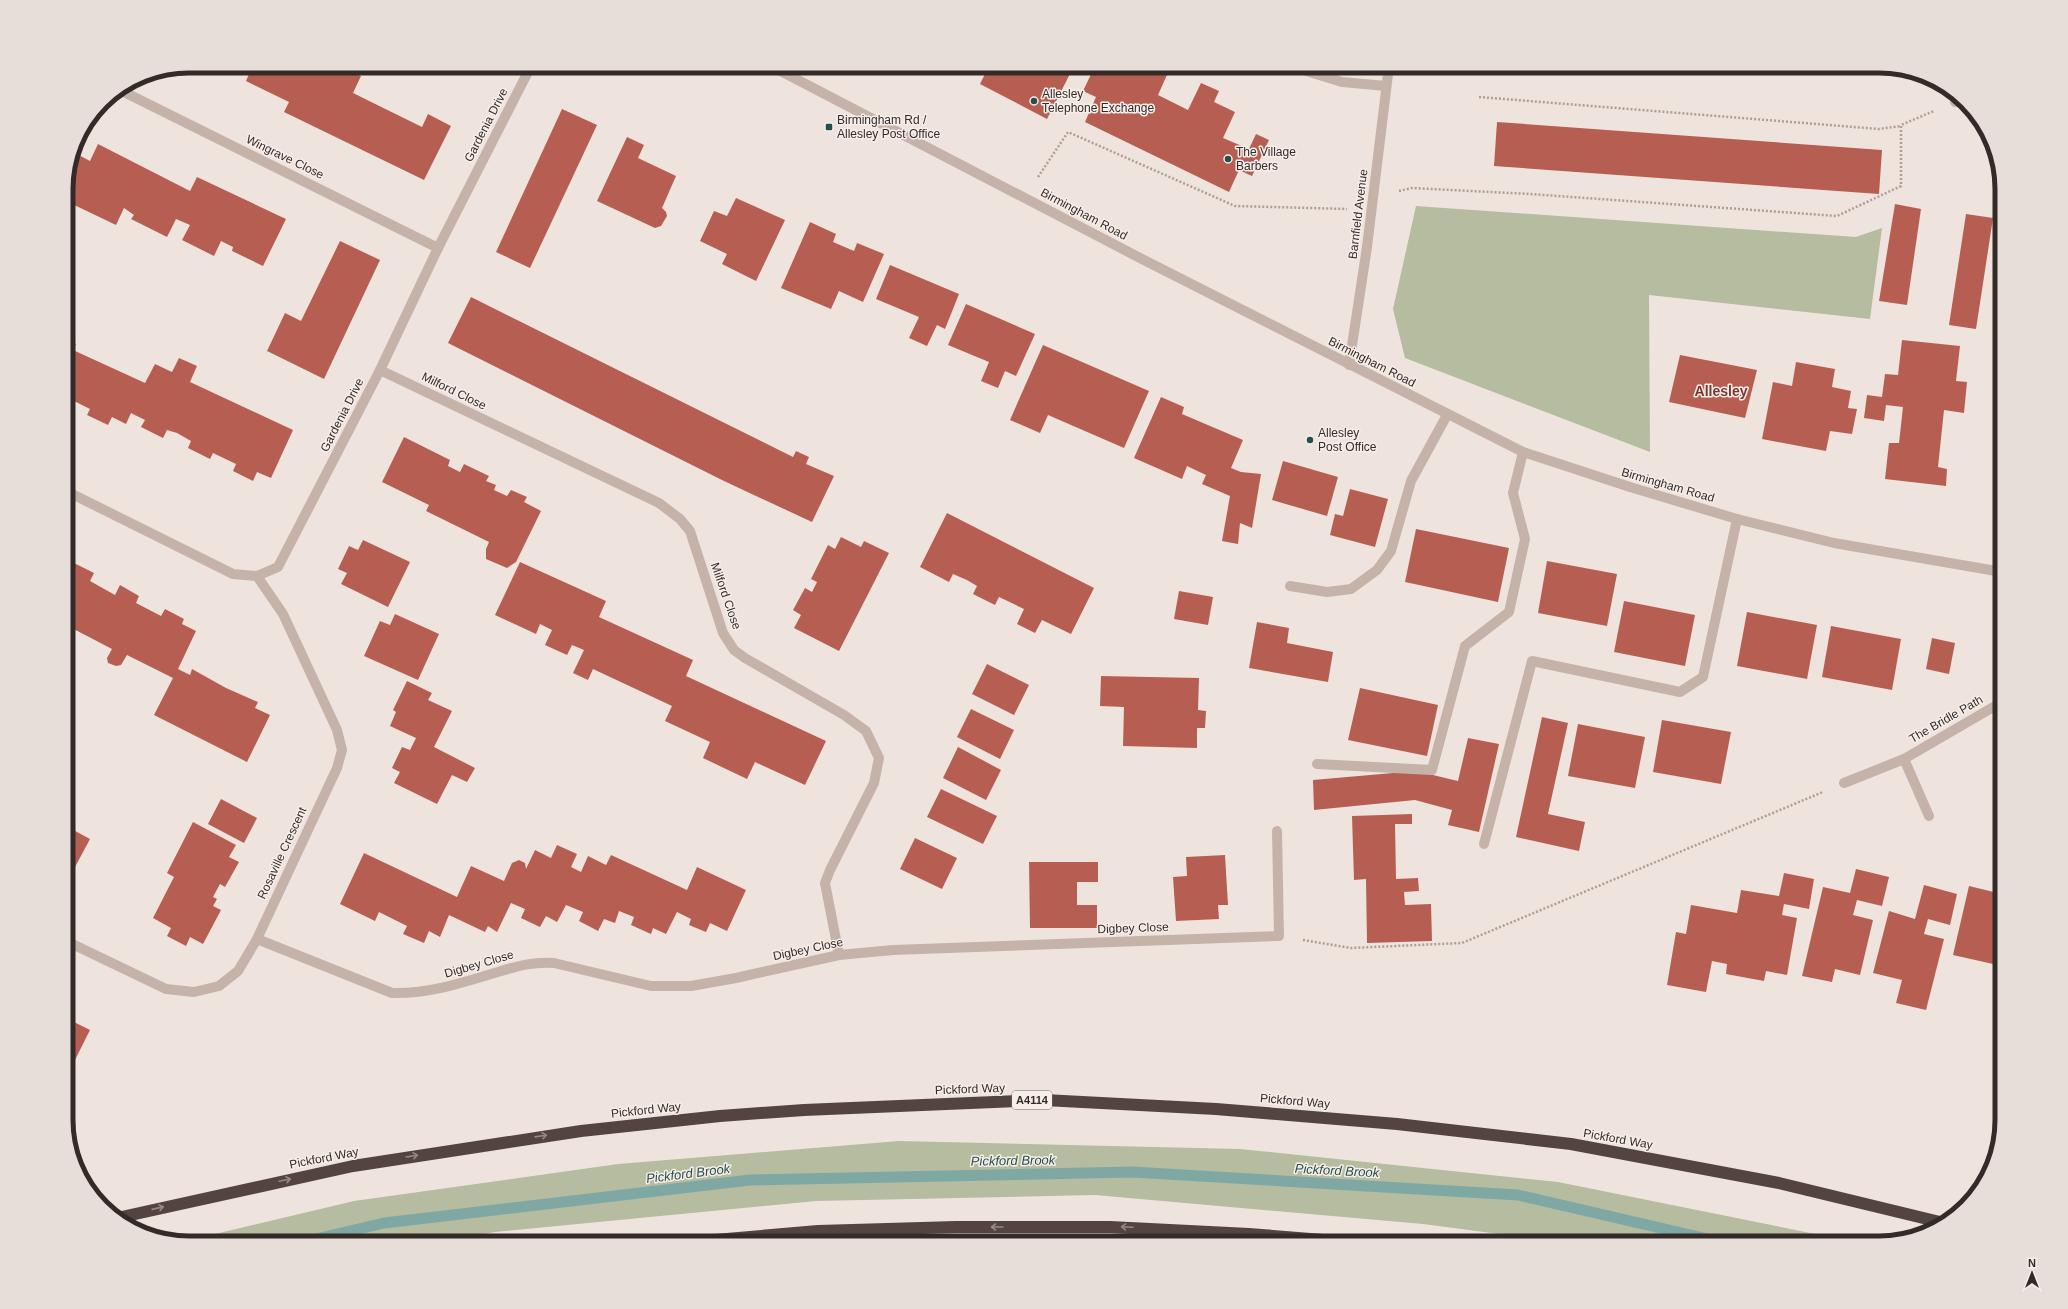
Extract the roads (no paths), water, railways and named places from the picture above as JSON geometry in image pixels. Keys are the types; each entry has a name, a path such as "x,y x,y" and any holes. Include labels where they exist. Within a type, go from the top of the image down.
{"highway":[{"name":"Pickford Way","path":"125,1216 353,1166 581,1130 720,1116 797,1111 1044,1100 1216,1109 1373,1122 1571,1144 1778,1183 1935,1221"},
{"path":"760,1236 818,1231 956,1227 1110,1227 1274,1236"}],"street":[{"name":"Gardenia Drive","path":"73,494 233,574 257,576 278,567 380,370 438,248 527,73"},
{"name":"Birmingham Road","path":"784,73 1348,365 1523,452 1630,487 1737,518 1834,542 1995,571"},
{"path":"1313,73 1342,82 1386,86"},
{"name":"Barnfield Avenue","path":"1348,365 1367,247 1388,73"},
{"name":"Wingrave Close","path":"125,93 438,248"},
{"name":"Milford Close","path":"380,370 659,504 680,518 690,531 723,633 734,650 745,658 844,716 866,731 878,758 874,783 830,870 825,883 839,954"},
{"path":"1290,586 1327,592 1351,589 1377,570 1391,551 1411,481 1447,415"},
{"path":"1317,764 1432,770 1465,646 1509,612 1525,539 1513,493 1523,452"},
{"path":"1484,844 1532,661 1680,692 1703,677 1737,518"},
{"name":"Rosaville Crescent","path":"73,943 166,989 194,992 219,986 238,971 256,939 337,768 342,750 337,730 283,614 257,576"},
{"name":"The Bridle Path","path":"1844,783 1904,759 1995,706"},
{"name":"The Bridle Path","path":"1904,759 1929,816"},
{"name":"Digbey Close","path":"256,939 392,993 408,994 448,987 537,962 554,963 650,986 691,986 736,978 839,954 893,950 1279,936 1277,831"}],"waterway":[{"name":"Pickford Brook","path":"329,1236 384,1223 750,1180 1132,1172 1518,1195 1695,1236"}],"place":[{"name":"Allesley Telephone Exchange","path":"1034,101"},
{"name":"Birmingham Rd / Allesley Post Office","path":"829,127"},
{"name":"The Village Barbers","path":"1228,159"},
{"name":"Allesley Post Office","path":"1310,440"}],"district":[{"name":"Allesley","path":"1721,391"}]}
